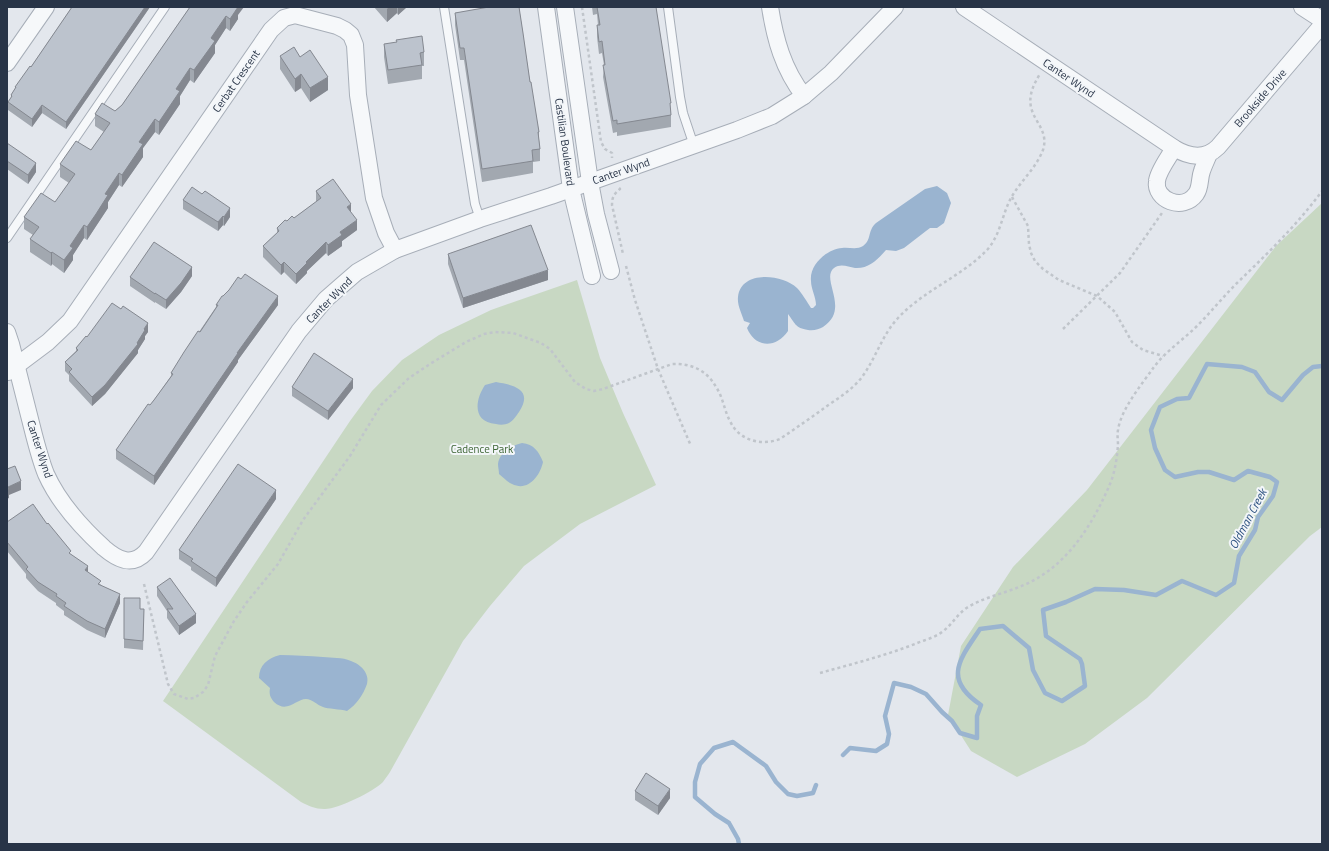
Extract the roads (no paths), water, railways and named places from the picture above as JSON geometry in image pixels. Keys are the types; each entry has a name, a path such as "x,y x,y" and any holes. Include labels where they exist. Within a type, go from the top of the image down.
{"street":[{"path":"7,63 46,7"},
{"name":"Castilian Boulevard","path":"546,7 571,189 592,276"},
{"name":"Castilian Boulevard","path":"565,7 590,182 596,214 611,272"},
{"path":"770,7 777,42 783,62 796,86 804,96"},
{"name":"Canter Wynd","path":"7,332 12,370 41,459 55,490 71,514 83,528 108,551 123,560 133,561 138,559 146,552 308,320 326,299 357,272 395,250 480,219 694,146 772,116 804,96 842,63 895,7"},
{"name":"Canter Wynd","path":"964,7 1174,148 1190,155 1200,156 1209,154"},
{"path":"1302,7 1322,20"},
{"name":"Cerbat Crescent","path":"12,370 48,342 70,321 271,30 284,18 296,15 337,26 345,30 354,40 361,114 374,198 386,233 395,250"},
{"name":"Brookside Drive","path":"1209,154 1218,146 1322,25"},
{"path":"1174,148 1157,180 1160,194 1170,202 1184,203 1195,195 1199,187 1202,171 1209,154"}],"lane":[{"path":"7,238 165,7"},
{"path":"444,7 475,204 480,219"},
{"path":"668,7 680,97 683,113 694,146"}],"water":[{"path":"937,186 947,193 951,203 944,223 937,228 930,228 904,248 896,251 886,250 876,260 865,267 855,268 842,266 834,268 830,279 834,295 835,312 831,320 823,327 812,330 800,328 788,314 788,331 778,341 766,344 755,339 751,335 747,328 750,323 744,321 738,300 741,288 746,282 763,277 790,283 797,288 811,308 813,308 816,305 811,284 811,275 820,259 836,249 858,248 863,246 868,241 871,229 876,223 925,189"},
{"path":"496,382 515,387 523,393 523,404 519,412 512,421 506,424 499,425 488,422 479,415 479,397 485,385"},
{"path":"522,443 530,445 536,449 543,462 539,472 532,481 523,486 518,486 508,482 499,474 498,464 503,453"},
{"path":"280,655 337,658 354,662 364,670 367,676 368,680 364,692 354,705 347,711 325,708 306,699 283,707 274,702 270,694 270,688 259,678 259,673 262,666 268,660"}],"waterway":[{"name":"Oldman Creek","path":"843,755 850,748 876,751 887,744 889,734 885,716 894,683 911,687 926,694 952,721 960,733 977,738 977,716 981,705 969,696 962,686 958,677 958,668 966,650 980,629 1003,626 1029,648 1033,670 1045,693 1062,701 1085,686 1082,664 1080,659 1046,636 1043,610 1095,589 1124,590 1156,595 1182,581 1216,595 1234,583 1239,556 1255,530 1258,517 1273,496 1277,482 1270,477 1248,471 1234,480 1209,472 1198,472 1175,477 1165,470 1155,448 1151,430 1160,407 1177,399 1189,398 1207,364 1242,367 1255,372 1269,392 1282,400 1303,375 1313,367 1322,366"},
{"name":"Oldman Creek","path":"739,844 738,839 729,823 715,814 695,797 695,782 700,764 714,748 733,742 766,766 776,782 788,794 797,796 813,793 816,785"}],"park label":[{"name":"Cadence Park","path":"482,449"}]}
